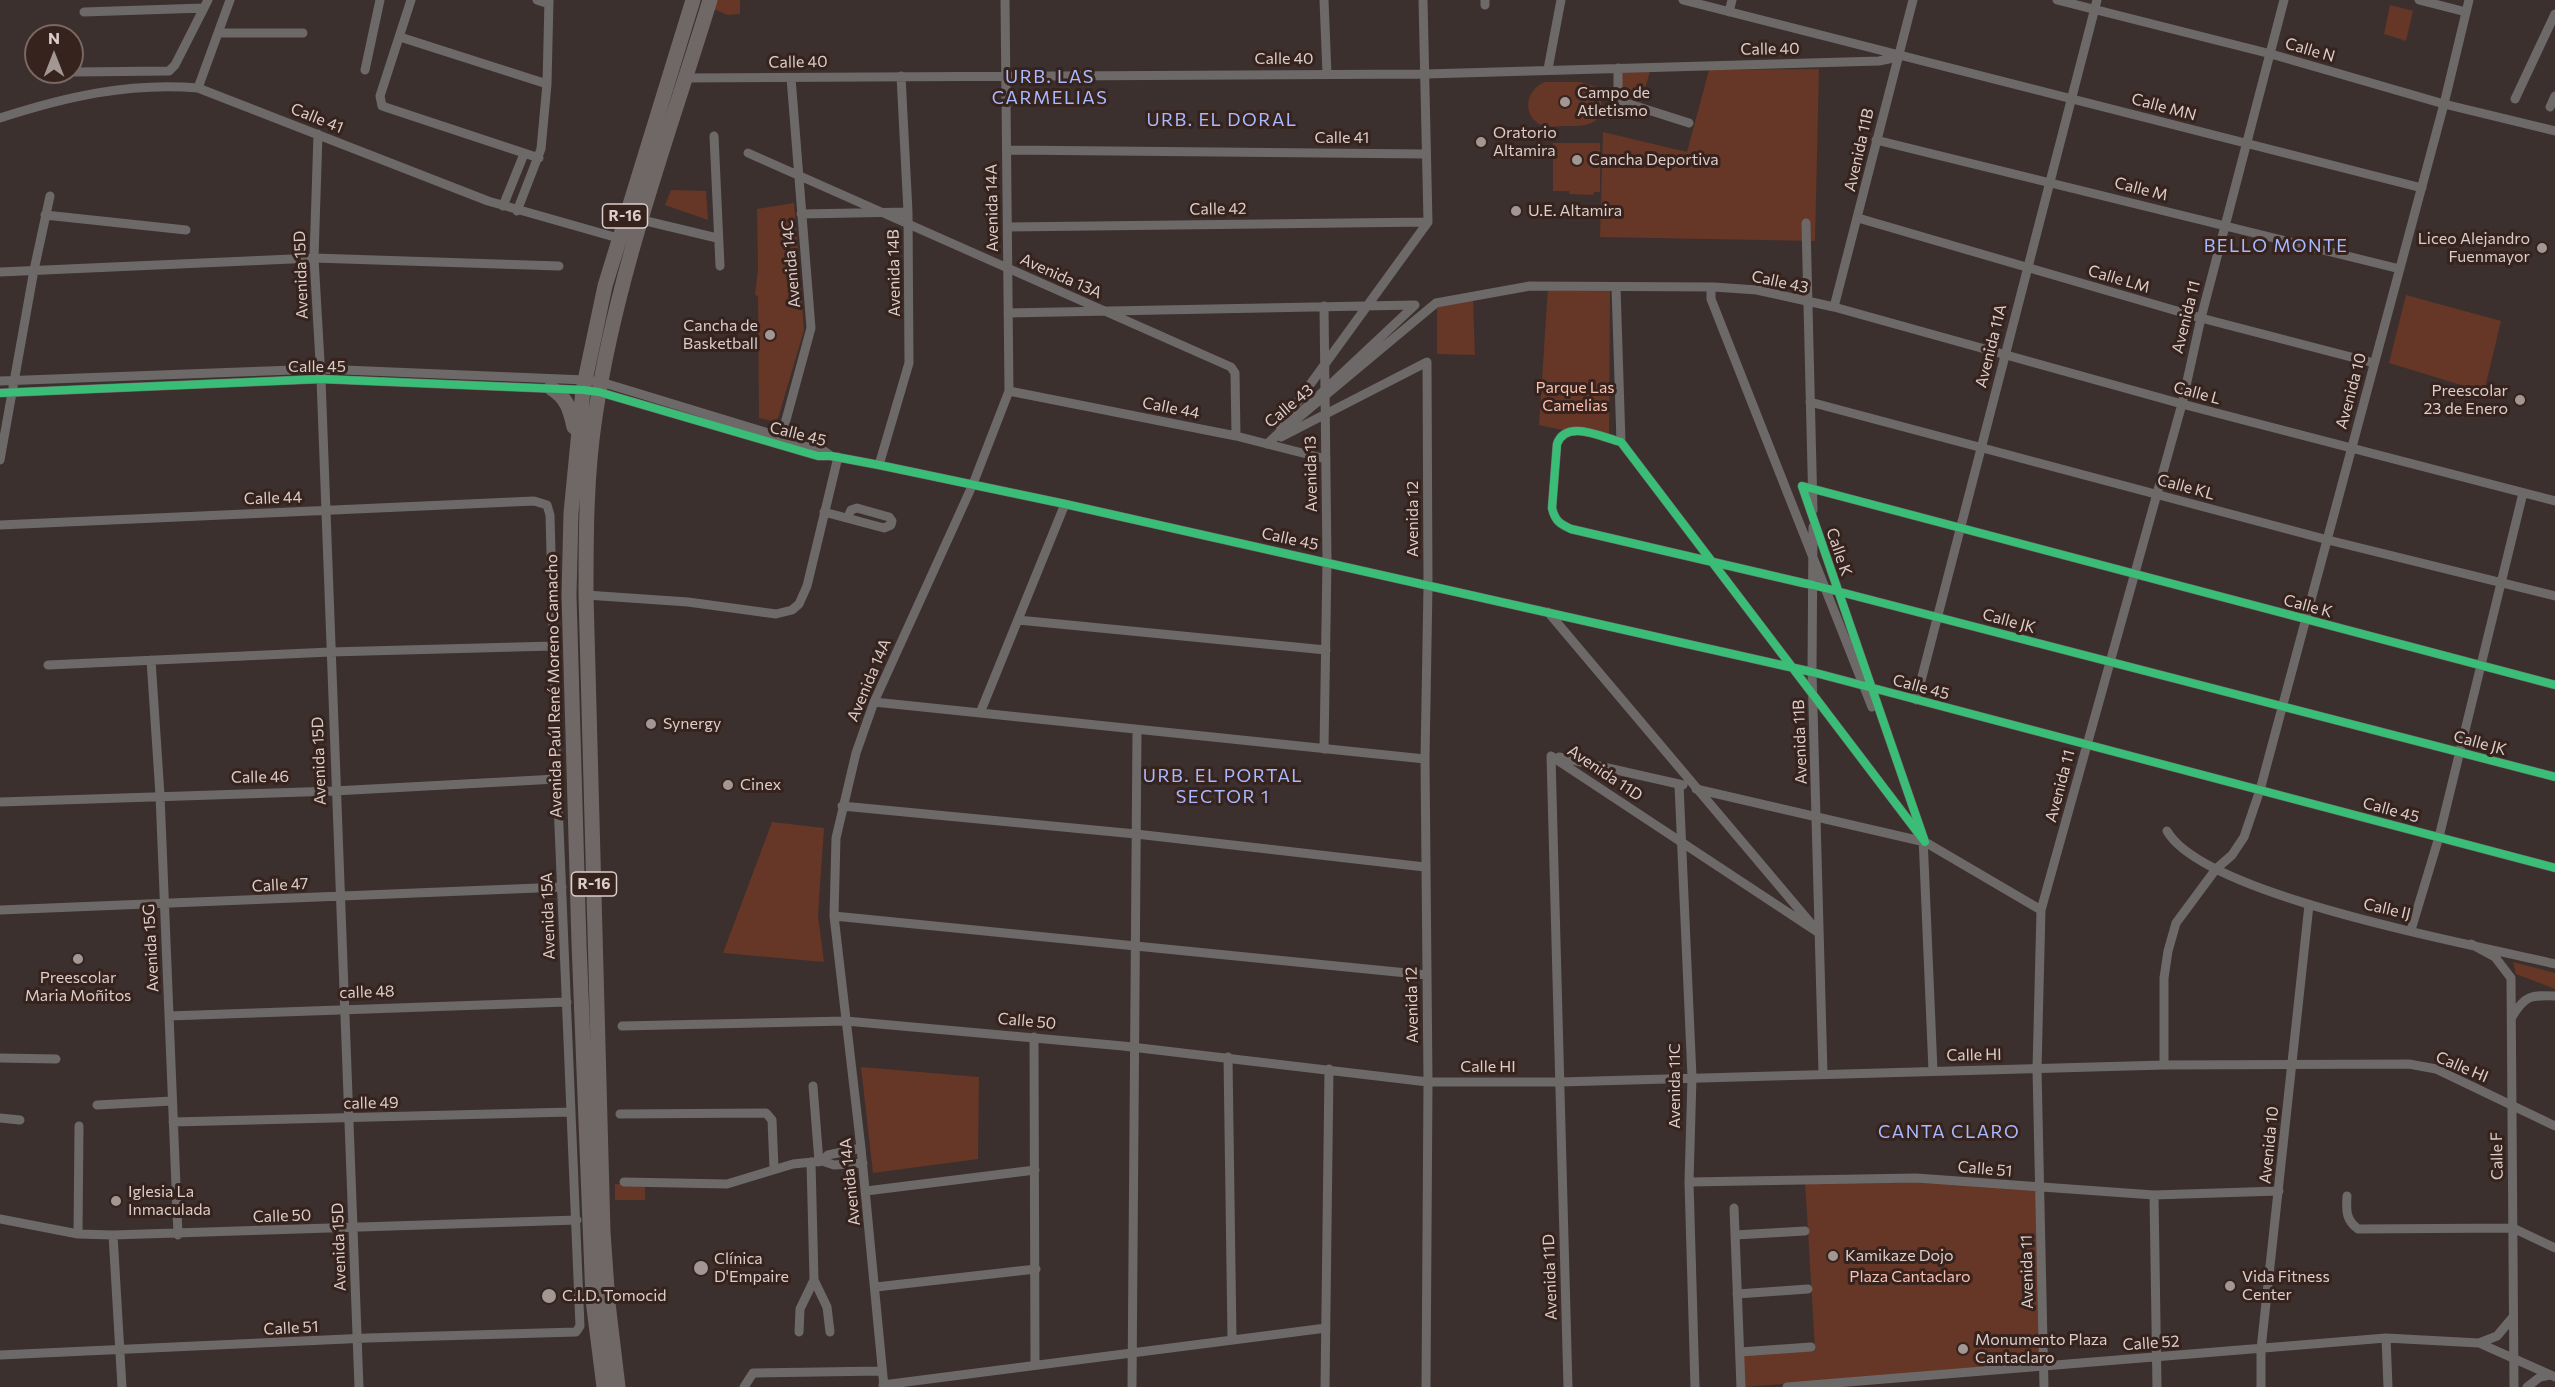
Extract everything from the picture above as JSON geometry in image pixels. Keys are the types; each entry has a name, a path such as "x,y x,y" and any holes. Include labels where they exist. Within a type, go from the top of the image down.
{"main road":[{"name":"Avenida Paúl René Moreno Camacho","path":"604,1387 593,1300 597,1220 586,595 587,511 594,419 600,387 616,313 678,77 693,0"},
{"name":"Avenida Paúl René Moreno Camacho","path":"618,1387 597,1220 569,595 576,437 584,385 618,238 678,77 710,0"},
{"path":"551,388 559,393 570,407 576,437"}],"street":[{"path":"198,88 230,0"},
{"path":"365,70 380,0"},
{"path":"411,0 380,96 382,106 539,158"},
{"path":"517,211 539,158 547,84 549,2 537,0"},
{"name":"Avenida 14A","path":"883,1386 866,1191 834,916 836,837 842,806 874,702 973,484 1009,391 1005,0"},
{"path":"1324,0 1327,74"},
{"path":"1267,444 1428,222 1423,0"},
{"path":"1548,69 1561,0"},
{"path":"1683,0 1883,49 1898,57"},
{"path":"1729,12 1732,0"},
{"name":"Avenida 11B","path":"1834,307 1913,0"},
{"name":"Calle N","path":"2057,0 2096,5 2444,104 2555,131"},
{"name":"Avenida 11","path":"2044,1387 2037,1069 2041,910 2182,405 2201,318 2284,0"},
{"path":"2419,0 2466,12"},
{"name":"Avenida 10","path":"2164,1065 2164,978 2168,951 2176,923 2216,869 2232,855 2244,837 2260,790 2422,188 2469,0"},
{"path":"84,12 206,4"},
{"path":"84,72 169,71 175,66 206,4"},
{"name":"Avenida 11A","path":"1916,700 2026,268 2096,5"},
{"path":"2515,99 2555,14"},
{"path":"218,33 303,33"},
{"path":"400,37 547,84"},
{"name":"Calle 40","path":"678,77 1426,74 1879,61 1898,57"},
{"name":"Calle MN","path":"1898,57 2071,97 2246,145 2422,188"},
{"path":"1618,68 1618,89 1623,102 1689,123"},
{"name":"Avenida 14B","path":"879,465 909,363 908,212 901,76"},
{"name":"Avenida 14C","path":"781,441 811,328 791,78"},
{"name":"Calle 41","path":"0,118 71,97 112,90 162,85 198,88 517,211 618,238"},
{"path":"2550,107 2555,96"},
{"name":"Avenida 15D","path":"318,134 314,258 321,374 334,790 341,897 359,1387"},
{"path":"714,136 720,266"},
{"name":"Calle M","path":"1876,140 2400,269"},
{"name":"Calle 41","path":"1007,150 1426,154"},
{"name":"Avenida 13A","path":"748,153 1231,367 1236,373 1236,436"},
{"path":"504,206 524,154"},
{"path":"0,460 14,392 34,270 50,196"},
{"path":"801,214 908,212"},
{"path":"45,215 186,230"},
{"name":"Calle LM","path":"1858,218 2201,318 2374,363"},
{"path":"642,220 717,238"},
{"name":"Calle 42","path":"1008,227 1428,222"},
{"name":"Avenida 11B","path":"1806,223 1813,489 1812,672 1823,1073"},
{"path":"0,272 314,258 559,266"},
{"name":"Calle 43","path":"1267,444 1436,303 1530,286 1712,287 1757,290 1807,303 1834,307"},
{"path":"1616,287 1621,442 1925,842"},
{"path":"1712,287 1711,298 1925,842 1933,1071"},
{"name":"Calle 43","path":"1008,313 1415,305 1267,444"},
{"name":"Avenida 13","path":"1324,306 1327,561 1324,749"},
{"name":"Calle L","path":"1834,307 2182,405 2555,501"},
{"name":"Avenida 12","path":"1267,444 1427,362 1426,1387"},
{"name":"Calle 45","path":"0,393 321,374 551,388 584,385"},
{"name":"Calle 45","path":"0,381 321,374 600,387 781,441 821,449 835,456 1327,561 1428,586 1812,672 2555,868"},
{"name":"Calle 44","path":"1009,391 1236,436 1326,459"},
{"name":"Calle KL","path":"1810,402 2328,540 2555,596"},
{"name":"Calle JK","path":"1621,442 1575,431 1566,431 1560,436 1557,444 1552,508 1554,518 1561,525 1938,616 2555,777"},
{"path":"586,595 688,602 769,613 784,612 799,604 804,596 835,456"},
{"name":"Calle K","path":"1925,842 1802,486 2555,685"},
{"path":"2411,930 2439,837 2523,493"},
{"name":"Calle 44","path":"0,525 534,501 547,505"},
{"path":"980,713 1065,504"},
{"name":"Avenida 15A","path":"547,505 550,515 557,779 579,1326"},
{"path":"824,512 848,517"},
{"path":"1548,612 1819,933"},
{"path":"1018,620 1326,650"},
{"path":"48,665 330,652 554,646"},
{"name":"Avenida 15G","path":"151,660 160,795 178,1235"},
{"path":"874,702 1425,759"},
{"path":"1132,1387 1133,944 1137,730"},
{"path":"1551,756 1925,842 2041,910"},
{"name":"Avenida 11D","path":"1551,756 1819,933"},
{"name":"Avenida 11D","path":"1551,756 1568,1387"},
{"name":"Calle 46","path":"0,802 557,779"},
{"name":"Avenida 11C","path":"1679,785 1692,1077 1689,1182 1695,1387"},
{"path":"842,806 1136,834 1425,867"},
{"name":"Calle IJ","path":"2167,831 2180,849 2216,869 2309,905 2555,964"},
{"name":"Calle 47","path":"0,910 562,887"},
{"name":"Avenida 10","path":"2261,1387 2260,1349 2309,905"},
{"path":"834,916 1427,975"},
{"name":"Calle F","path":"2471,944 2495,957 2511,978 2514,1387"},
{"path":"2511,1019 2521,1002 2535,995 2555,996"},
{"name":"calle 48","path":"169,1016 344,1008 567,1002"},
{"name":"Calle 50","path":"622,1026 846,1021 1228,1057 1428,1082"},
{"path":"1034,1037 1035,1365"},
{"path":"1228,1057 1232,1340"},
{"path":"0,1058 56,1059"},
{"name":"Calle HI","path":"1428,1082 1560,1082 2164,1065 2409,1064 2436,1069 2555,1126"},
{"path":"1325,1387 1329,1069"},
{"path":"799,1332 800,1309 814,1280 817,1162 813,1086"},
{"path":"98,1105 172,1101"},
{"name":"calle 49","path":"173,1122 570,1112"},
{"path":"620,1114 766,1113 772,1120 774,1168"},
{"path":"0,1118 20,1120"},
{"path":"78,1233 79,1126"},
{"path":"817,1162 828,1155 861,1148"},
{"path":"624,1182 728,1184 774,1168 817,1162 834,1165 863,1163"},
{"path":"866,1191 1035,1170"},
{"name":"Calle 51","path":"1689,1182 1916,1178 2154,1195 2279,1191"},
{"path":"2154,1195 2157,1387"},
{"path":"2347,1196 2346,1213 2350,1223 2358,1229 2513,1228 2555,1248"},
{"path":"1734,1208 1741,1387"},
{"name":"Calle 50","path":"0,1219 78,1233 113,1236 597,1220"},
{"path":"1735,1234 1805,1231"},
{"path":"113,1236 122,1387"},
{"path":"876,1287 1036,1269"},
{"path":"814,1280 827,1306 830,1332"},
{"path":"1737,1294 1808,1289"},
{"path":"2479,1343 2497,1336 2513,1317"},
{"name":"Calle 51","path":"0,1355 121,1352 357,1339 576,1332 579,1326"},
{"path":"883,1386 1326,1328"},
{"path":"2386,1338 2388,1387"},
{"name":"Calle 52","path":"1787,1387 2386,1338 2479,1343 2553,1376"},
{"path":"1740,1352 1811,1347"},
{"path":"744,1387 753,1373 882,1371"},
{"path":"1927,1376 1927,1387"},
{"path":"2526,1387 2540,1377 2553,1376"}],"green space":[{"path":"716,0 740,0 740,14 728,15 713,9"},
{"path":"2390,5 2413,11 2406,41 2384,34"},
{"path":"1651,68 1641,102 1618,96 1617,69"},
{"path":"1819,69 1815,241 1600,237 1603,132 1687,152 1709,70"},
{"name":"Campo de Atletismo","path":"1545,82 1581,82 1596,87 1602,104 1596,120 1583,125 1555,127 1541,125 1535,121 1528,109 1528,102 1534,90"},
{"name":"Cancha Deportiva","path":"1553,143 1600,143 1600,192 1594,192 1593,195 1553,191"},
{"path":"671,190 706,191 708,220 665,205"},
{"path":"794,203 804,330 777,422 759,418 758,296 755,295 758,269 757,209"},
{"name":"Parque Las Camelias","path":"1548,287 1610,287 1609,440 1539,425"},
{"path":"2406,295 2501,321 2484,392 2389,363"},
{"path":"1473,300 1475,355 1437,354 1437,306"},
{"path":"772,822 824,828 818,915 824,962 723,953"},
{"path":"2513,962 2555,973 2555,989 2516,974"},
{"path":"861,1067 979,1077 978,1159 873,1173"},
{"name":"Plaza Cantaclaro","path":"1916,1180 2039,1190 2042,1365 1743,1387 1742,1354 1815,1349 1805,1181"},
{"path":"615,1184 645,1184 645,1200 615,1200"}],"cycle path":[{"path":"0,393 321,379 599,392 818,456 831,456 879,465 1065,504 1812,672 2555,868"},
{"path":"2555,685 1802,486 1925,842 1621,442 1576,431 1568,432 1557,444 1552,508 1558,522 1571,529 1803,583 1813,585 2555,777"}],"place":[{"name":"Campo de Atletismo","path":"1565,102"},
{"name":"Oratorio Altamira","path":"1481,142"},
{"name":"Cancha Deportiva","path":"1577,160"},
{"name":"U.E. Altamira","path":"1516,211"},
{"name":"Liceo Alejandro Fuenmayor","path":"2542,248"},
{"name":"Cancha de Basketball","path":"770,335"},
{"name":"Preescolar 23 de Enero","path":"2520,400"},
{"name":"Synergy","path":"651,724"},
{"name":"Cinex","path":"728,785"},
{"name":"Preescolar Maria Moñitos","path":"78,959"},
{"name":"Iglesia La Inmaculada","path":"116,1201"},
{"name":"Kamikaze Dojo","path":"1833,1256"},
{"name":"Clínica D'Empaire","path":"701,1268"},
{"name":"Vida Fitness Center","path":"2230,1286"},
{"name":"C.I.D. Tomocid","path":"549,1296"},
{"name":"Monumento Plaza Cantaclaro","path":"1963,1349"}],"district":[{"name":"URB. LAS CARMELIAS","path":"1050,88"},
{"name":"URB. EL DORAL","path":"1222,120"},
{"name":"BELLO MONTE","path":"2276,246"},
{"name":"URB. EL PORTAL SECTOR 1","path":"1223,786"},
{"name":"CANTA CLARO","path":"1949,1132"}]}
